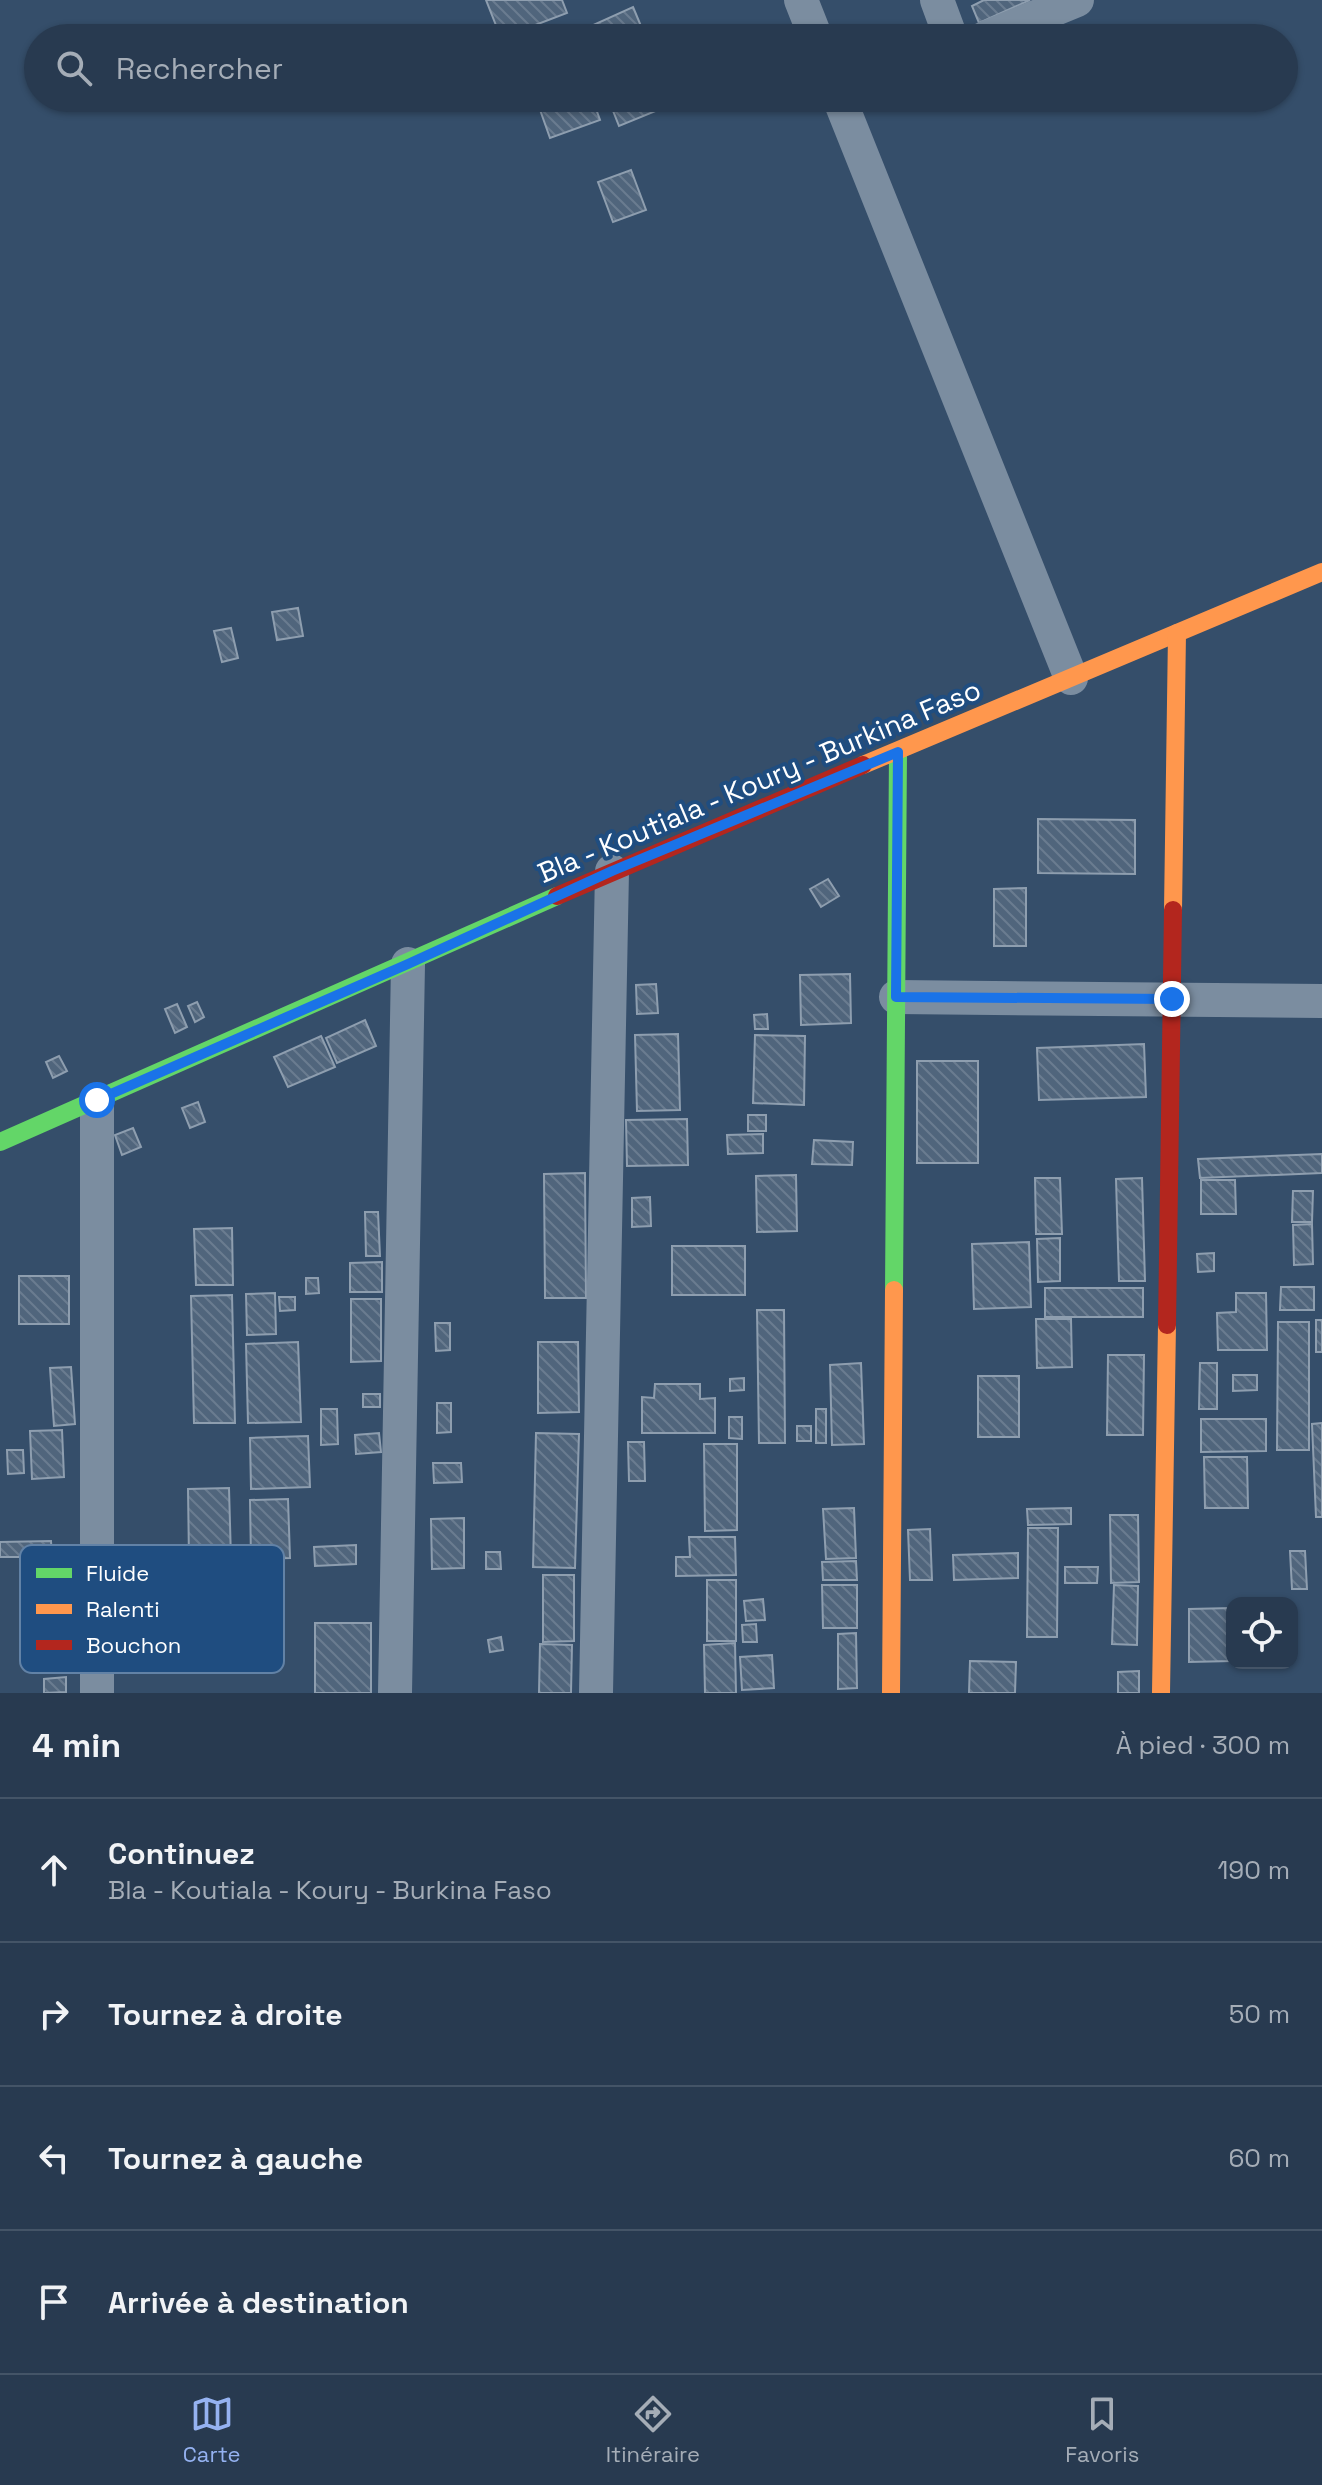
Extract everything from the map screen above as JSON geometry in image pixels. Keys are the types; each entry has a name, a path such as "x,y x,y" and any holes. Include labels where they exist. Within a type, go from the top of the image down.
{"street":[{"path":"801,0 810,24"},
{"path":"937,0 946,24"},
{"path":"1019,24 1077,0"},
{"path":"846,112 1071,678"},
{"name":"Bla - Koutiala - Koury - Burkina Faso","path":"0,1142 408,964 612,871 1322,572"},
{"path":"1161,1693 1177,633"},
{"path":"891,1693 898,752"},
{"path":"596,1693 612,871"},
{"path":"395,1693 408,964"},
{"path":"896,997 1322,1001"},
{"path":"97,1100 97,1545"}],"building":[{"path":"486,0 562,0 567,13 538,24 495,24"},
{"path":"984,0 1030,0 979,23 972,6"},
{"path":"633,7 640,24 595,24"},
{"path":"541,112 597,112 600,120 550,138"},
{"path":"614,112 653,112 619,126"},
{"path":"631,170 646,210 613,222 598,182"},
{"path":"298,608 303,636 277,640 272,612"},
{"path":"231,628 238,658 222,662 214,631"},
{"path":"1038,819 1135,820 1135,874 1038,873"},
{"path":"828,879 839,896 821,907 810,889"},
{"path":"1026,888 1026,946 994,946 994,889"},
{"path":"850,974 851,1023 801,1025 800,975"},
{"path":"656,984 658,1013 637,1014 636,985"},
{"path":"197,1002 204,1017 195,1022 188,1006"},
{"path":"177,1004 187,1027 175,1033 165,1009"},
{"path":"767,1014 768,1029 755,1029 754,1015"},
{"path":"365,1020 376,1046 337,1063 326,1038"},
{"path":"678,1034 680,1110 637,1111 635,1035"},
{"path":"755,1035 805,1036 804,1105 753,1103"},
{"path":"321,1036 335,1067 288,1087 274,1057"},
{"path":"1144,1044 1146,1097 1039,1100 1037,1048"},
{"path":"59,1056 67,1071 53,1078 46,1062"},
{"path":"917,1061 978,1061 978,1163 917,1163"},
{"path":"198,1102 205,1122 190,1128 182,1108"},
{"path":"748,1115 766,1115 766,1131 748,1131"},
{"path":"687,1119 688,1165 627,1166 626,1120"},
{"path":"133,1128 141,1147 122,1155 115,1135"},
{"path":"763,1134 763,1153 728,1154 727,1135"},
{"path":"814,1140 853,1142 852,1165 812,1164"},
{"path":"1322,1154 1322,1173 1200,1178 1198,1159"},
{"path":"585,1173 586,1298 545,1298 544,1174"},
{"path":"796,1175 797,1231 757,1232 756,1176"},
{"path":"1035,1178 1060,1178 1062,1234 1036,1234"},
{"path":"1142,1178 1145,1281 1119,1281 1116,1179"},
{"path":"1201,1180 1235,1180 1236,1214 1201,1214"},
{"path":"1293,1191 1313,1191 1312,1222 1292,1222"},
{"path":"650,1197 651,1226 632,1227 632,1198"},
{"path":"365,1212 378,1212 380,1256 366,1256"},
{"path":"1312,1224 1313,1264 1294,1265 1293,1225"},
{"path":"232,1228 233,1285 196,1285 194,1229"},
{"path":"1060,1238 1060,1281 1038,1282 1037,1239"},
{"path":"1029,1242 1031,1307 974,1309 972,1244"},
{"path":"672,1246 745,1246 745,1295 672,1295"},
{"path":"1214,1253 1214,1271 1198,1272 1197,1254"},
{"path":"382,1262 382,1292 350,1292 350,1263"},
{"path":"19,1276 69,1276 69,1324 19,1324"},
{"path":"306,1278 318,1278 319,1293 306,1294"},
{"path":"1281,1287 1314,1287 1314,1310 1280,1310"},
{"path":"1045,1288 1143,1288 1143,1317 1045,1317"},
{"path":"275,1293 276,1334 247,1335 246,1294"},
{"path":"1236,1293 1266,1293 1267,1350 1218,1350 1217,1313 1236,1312"},
{"path":"232,1295 235,1423 194,1423 191,1296"},
{"path":"279,1297 295,1297 295,1310 280,1311"},
{"path":"351,1299 381,1299 381,1361 351,1362"},
{"path":"757,1310 784,1310 785,1443 759,1443"},
{"path":"1036,1319 1071,1319 1072,1367 1037,1368"},
{"path":"1316,1320 1322,1320 1322,1352 1316,1352"},
{"path":"1278,1322 1309,1322 1309,1450 1277,1450"},
{"path":"435,1323 450,1323 450,1350 436,1351"},
{"path":"298,1342 301,1422 248,1423 246,1344"},
{"path":"538,1342 578,1342 579,1412 538,1413"},
{"path":"1108,1355 1144,1355 1143,1435 1107,1435"},
{"path":"861,1363 864,1444 832,1445 830,1365"},
{"path":"1200,1363 1217,1363 1217,1409 1199,1409"},
{"path":"71,1367 75,1424 54,1426 50,1368"},
{"path":"1233,1375 1257,1375 1257,1390 1233,1391"},
{"path":"978,1376 1019,1376 1019,1437 978,1437"},
{"path":"744,1378 744,1390 730,1391 730,1379"},
{"path":"655,1384 700,1384 700,1399 715,1398 715,1433 642,1433 642,1397 654,1398"},
{"path":"363,1394 380,1394 380,1407 363,1407"},
{"path":"437,1403 451,1403 451,1432 437,1433"},
{"path":"321,1409 337,1409 338,1444 321,1445"},
{"path":"816,1409 826,1409 826,1443 816,1443"},
{"path":"729,1417 742,1417 742,1439 729,1438"},
{"path":"1201,1419 1266,1419 1266,1451 1201,1452"},
{"path":"1322,1423 1322,1517 1316,1517 1312,1424"},
{"path":"797,1426 811,1426 811,1441 797,1441"},
{"path":"62,1430 64,1477 32,1479 30,1431"},
{"path":"379,1433 381,1452 356,1454 355,1435"},
{"path":"536,1433 579,1434 575,1568 533,1567"},
{"path":"308,1436 310,1487 251,1489 250,1438"},
{"path":"628,1442 644,1442 645,1481 629,1481"},
{"path":"704,1444 737,1444 737,1530 705,1531"},
{"path":"7,1450 23,1450 24,1473 8,1474"},
{"path":"1204,1457 1247,1457 1248,1508 1205,1508"},
{"path":"433,1463 461,1463 462,1482 434,1483"},
{"path":"229,1488 231,1545 189,1545 188,1489"},
{"path":"288,1499 290,1558 284,1558 284,1545 251,1545 250,1500"},
{"path":"854,1508 856,1558 826,1559 823,1509"},
{"path":"1071,1508 1071,1524 1028,1525 1027,1509"},
{"path":"1110,1515 1138,1515 1139,1582 1111,1583"},
{"path":"464,1518 464,1568 432,1569 431,1519"},
{"path":"1028,1528 1058,1528 1057,1637 1027,1637"},
{"path":"930,1529 932,1580 910,1580 908,1530"},
{"path":"689,1537 735,1537 736,1575 676,1576 676,1557 690,1557"},
{"path":"51,1541 51,1545 20,1545 20,1557 0,1557 0,1542"},
{"path":"356,1545 356,1564 315,1566 314,1547"},
{"path":"1290,1551 1305,1551 1307,1589 1292,1589"},
{"path":"486,1552 500,1552 501,1569 486,1569"},
{"path":"1018,1553 1018,1578 954,1580 953,1555"},
{"path":"856,1561 857,1580 823,1580 822,1562"},
{"path":"1065,1567 1098,1567 1097,1583 1065,1583"},
{"path":"543,1575 574,1575 574,1641 543,1642"},
{"path":"707,1580 736,1580 736,1641 707,1641"},
{"path":"822,1585 857,1585 857,1628 823,1628"},
{"path":"1114,1585 1138,1586 1137,1645 1112,1644"},
{"path":"763,1599 765,1620 746,1621 744,1601"},
{"path":"1226,1608 1226,1661 1189,1662 1189,1609"},
{"path":"315,1623 371,1623 371,1693 315,1693"},
{"path":"756,1624 757,1642 743,1642 742,1625"},
{"path":"856,1633 857,1688 838,1689 838,1634"},
{"path":"501,1637 503,1650 490,1652 488,1640"},
{"path":"735,1643 736,1693 705,1693 704,1645"},
{"path":"540,1644 572,1645 571,1693 539,1693"},
{"path":"772,1655 774,1688 742,1690 740,1657"},
{"path":"970,1661 1016,1662 1015,1693 969,1693"},
{"path":"1139,1671 1139,1693 1118,1693 1118,1672"},
{"path":"66,1677 66,1692 44,1693 44,1679"}],"traffic: fast":[{"path":"894,1290 898,752"},
{"path":"0,1142 557,896"}],"traffic: slow":[{"path":"863,765 1322,572"},
{"path":"1173,910 1177,633"},
{"path":"891,1693 894,1290"},
{"path":"1161,1693 1167,1325"}],"traffic: jam":[{"path":"557,896 863,765"},
{"path":"1167,1325 1173,910"}],"route":[{"path":"97,1100 612,871 898,752 896,997 1172,999"}]}
